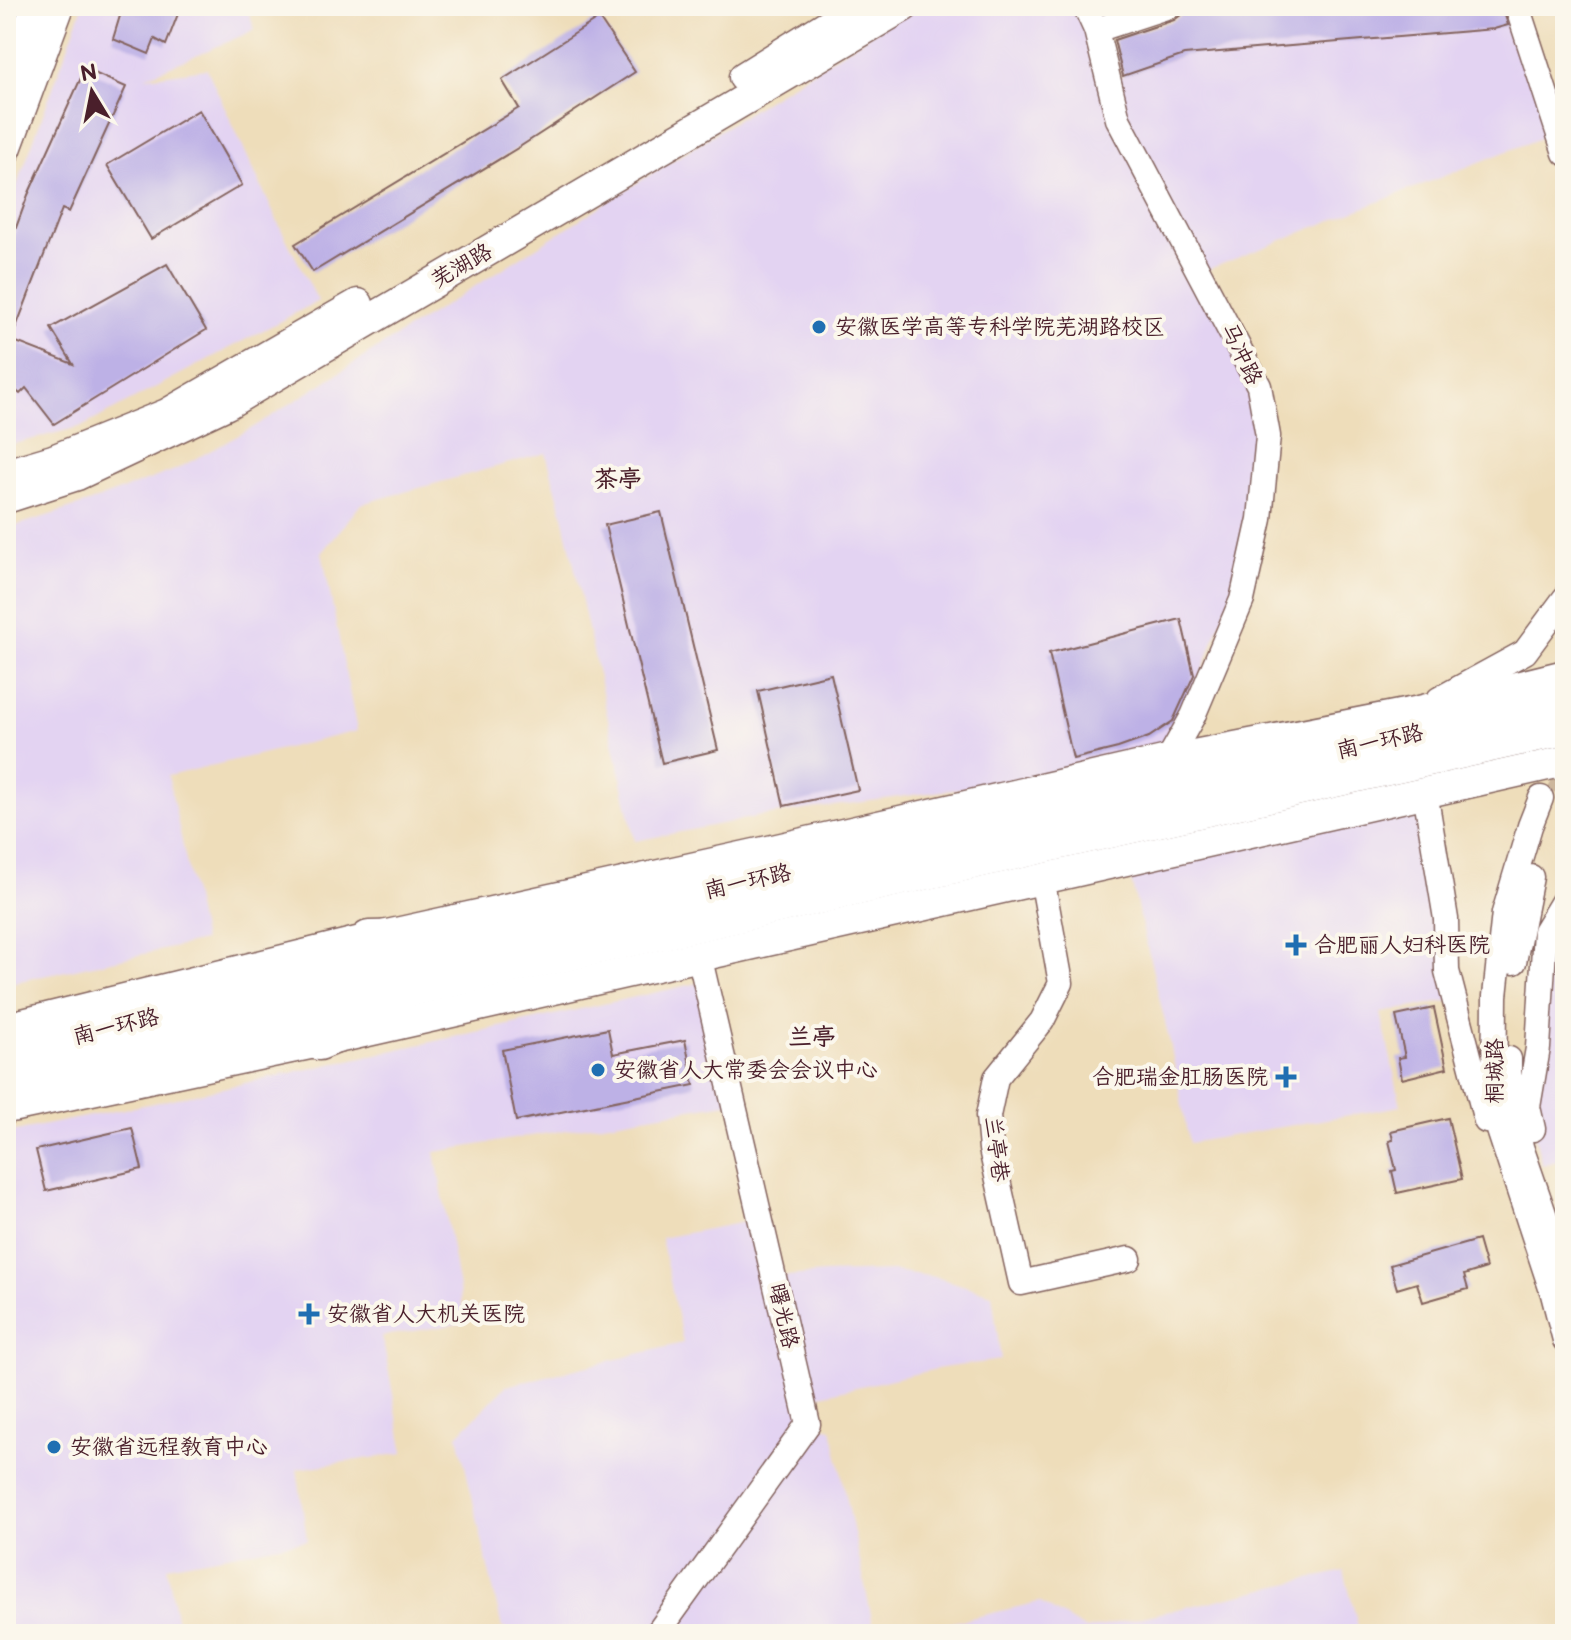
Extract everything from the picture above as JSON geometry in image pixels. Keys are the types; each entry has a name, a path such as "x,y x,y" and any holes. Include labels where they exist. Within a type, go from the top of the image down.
{"highway":[{"path":"1490,731 1565,701"},
{"path":"1490,731 1565,727"},
{"name":"南一环路","path":"8,1083 378,966 506,936 1490,731"},
{"name":"南一环路","path":"378,966 481,973 1490,731"},
{"path":"319,1042 481,973"}],"main road":[{"path":"6,85 37,6"},
{"path":"6,149 59,6"},
{"name":"芜湖路","path":"6,474 53,460 167,414 674,121 858,6"},
{"name":"芜湖路","path":"6,498 77,475 227,404 904,6"},
{"path":"6,1028 378,966 749,856 1168,760 1415,712 1565,675"},
{"path":"8,1083 319,1042 1565,761"}],"street":[{"name":"马冲路","path":"1085,6 1096,30 1118,119 1259,386 1268,436 1260,519 1242,600 1193,716 1168,760"},
{"path":"1096,30 1169,6"},
{"path":"1517,6 1565,153"},
{"path":"1533,6 1565,109"},
{"path":"1415,712 1525,652 1565,598"},
{"path":"1425,792 1446,919 1447,971 1484,1114 1488,1126 1506,1149"},
{"name":"桐城路","path":"1565,1284 1560,1260 1521,1147 1509,1075 1510,982 1527,887 1550,796 1530,826 1504,913 1495,996 1494,1115 1565,1340"},
{"name":"兰亭巷","path":"1042,878 1061,983 1042,1021 996,1078 988,1116 991,1149 1021,1283 1129,1259"},
{"path":"1544,1214 1542,1165 1528,1107 1538,1048 1545,931 1565,898"},
{"name":"曙光路","path":"657,1634 808,1424 699,955"}],"shaded area":[{"path":"83,6 246,6 255,30 145,77 207,69 278,223 318,301 83,426 6,446 6,215"},
{"path":"915,6 1169,6 1096,30 1109,81 1184,55 1494,29 1522,22 1558,131 1199,273 1259,386 1260,519 1168,760 761,816 635,841 563,515 546,453 361,504 322,552 357,731 168,776 203,941 6,984 6,529 88,503 175,470 254,427"},
{"name":"合肥丽人妇科医院","path":"1425,792 1454,1000 1381,1013 1401,1106 1189,1143 1171,1047 1126,859"},
{"path":"1565,898 1565,1159 1542,1165 1528,1107 1545,931"},
{"path":"703,982 733,1102 435,1152 465,1323 382,1336 404,1453 297,1469 307,1540 167,1566 178,1629 145,1634 6,1634 6,1133"},
{"path":"761,1219 775,1277 894,1271 935,1277 992,1294 1001,1360 941,1368 803,1399 808,1424 832,1428 875,1634 519,1634 502,1628 458,1435 506,1386 683,1343 661,1238"},
{"path":"1344,1571 1360,1634 904,1634 1039,1602 1086,1630"}],"building":[{"path":"123,6 181,6 166,45 155,39 149,54 113,39"},
{"path":"1184,6 1502,6 1508,25 1494,29 1184,55 1123,76 1114,40 1174,20 1181,15"},
{"path":"599,18 635,72 521,146 313,272 295,244 519,108 502,80"},
{"path":"85,69 126,87 69,212 62,209 11,340 73,364 51,328 167,264 206,330 54,424 26,388 20,394 6,382 6,255 28,195"},
{"path":"199,110 242,185 151,239 107,165"},
{"path":"661,512 718,750 662,763 605,525"},
{"path":"1181,619 1194,675 1173,721 1149,737 1073,759 1049,653"},
{"path":"831,674 858,790 784,806 758,691"},
{"path":"1434,1008 1447,1068 1402,1079 1398,1058 1405,1057 1396,1016"},
{"name":"安徽省人大常委会会议中心","path":"608,1029 613,1054 685,1040 694,1085 516,1121 502,1050"},
{"path":"1448,1118 1462,1179 1397,1193 1392,1171 1396,1170 1389,1141 1393,1140 1391,1131"},
{"path":"132,1128 142,1169 46,1191 36,1150"},
{"path":"1478,1240 1486,1268 1464,1275 1468,1289 1423,1302 1417,1283 1397,1289 1390,1265"}],"tunnel":[{"path":"1559,794 1565,778"}],"place":[{"name":"安徽医学高等专科学院芜湖路校区","path":"819,327"},
{"name":"合肥丽人妇科医院","path":"1296,945"},
{"name":"安徽省人大常委会会议中心","path":"598,1070"},
{"name":"合肥瑞金肛肠医院","path":"1286,1077"},
{"name":"安徽省人大机关医院","path":"309,1314"},
{"name":"安徽省远程教育中心","path":"54,1447"}],"district":[{"name":"茶亭","path":"618,479"},
{"name":"兰亭","path":"812,1037"}]}
